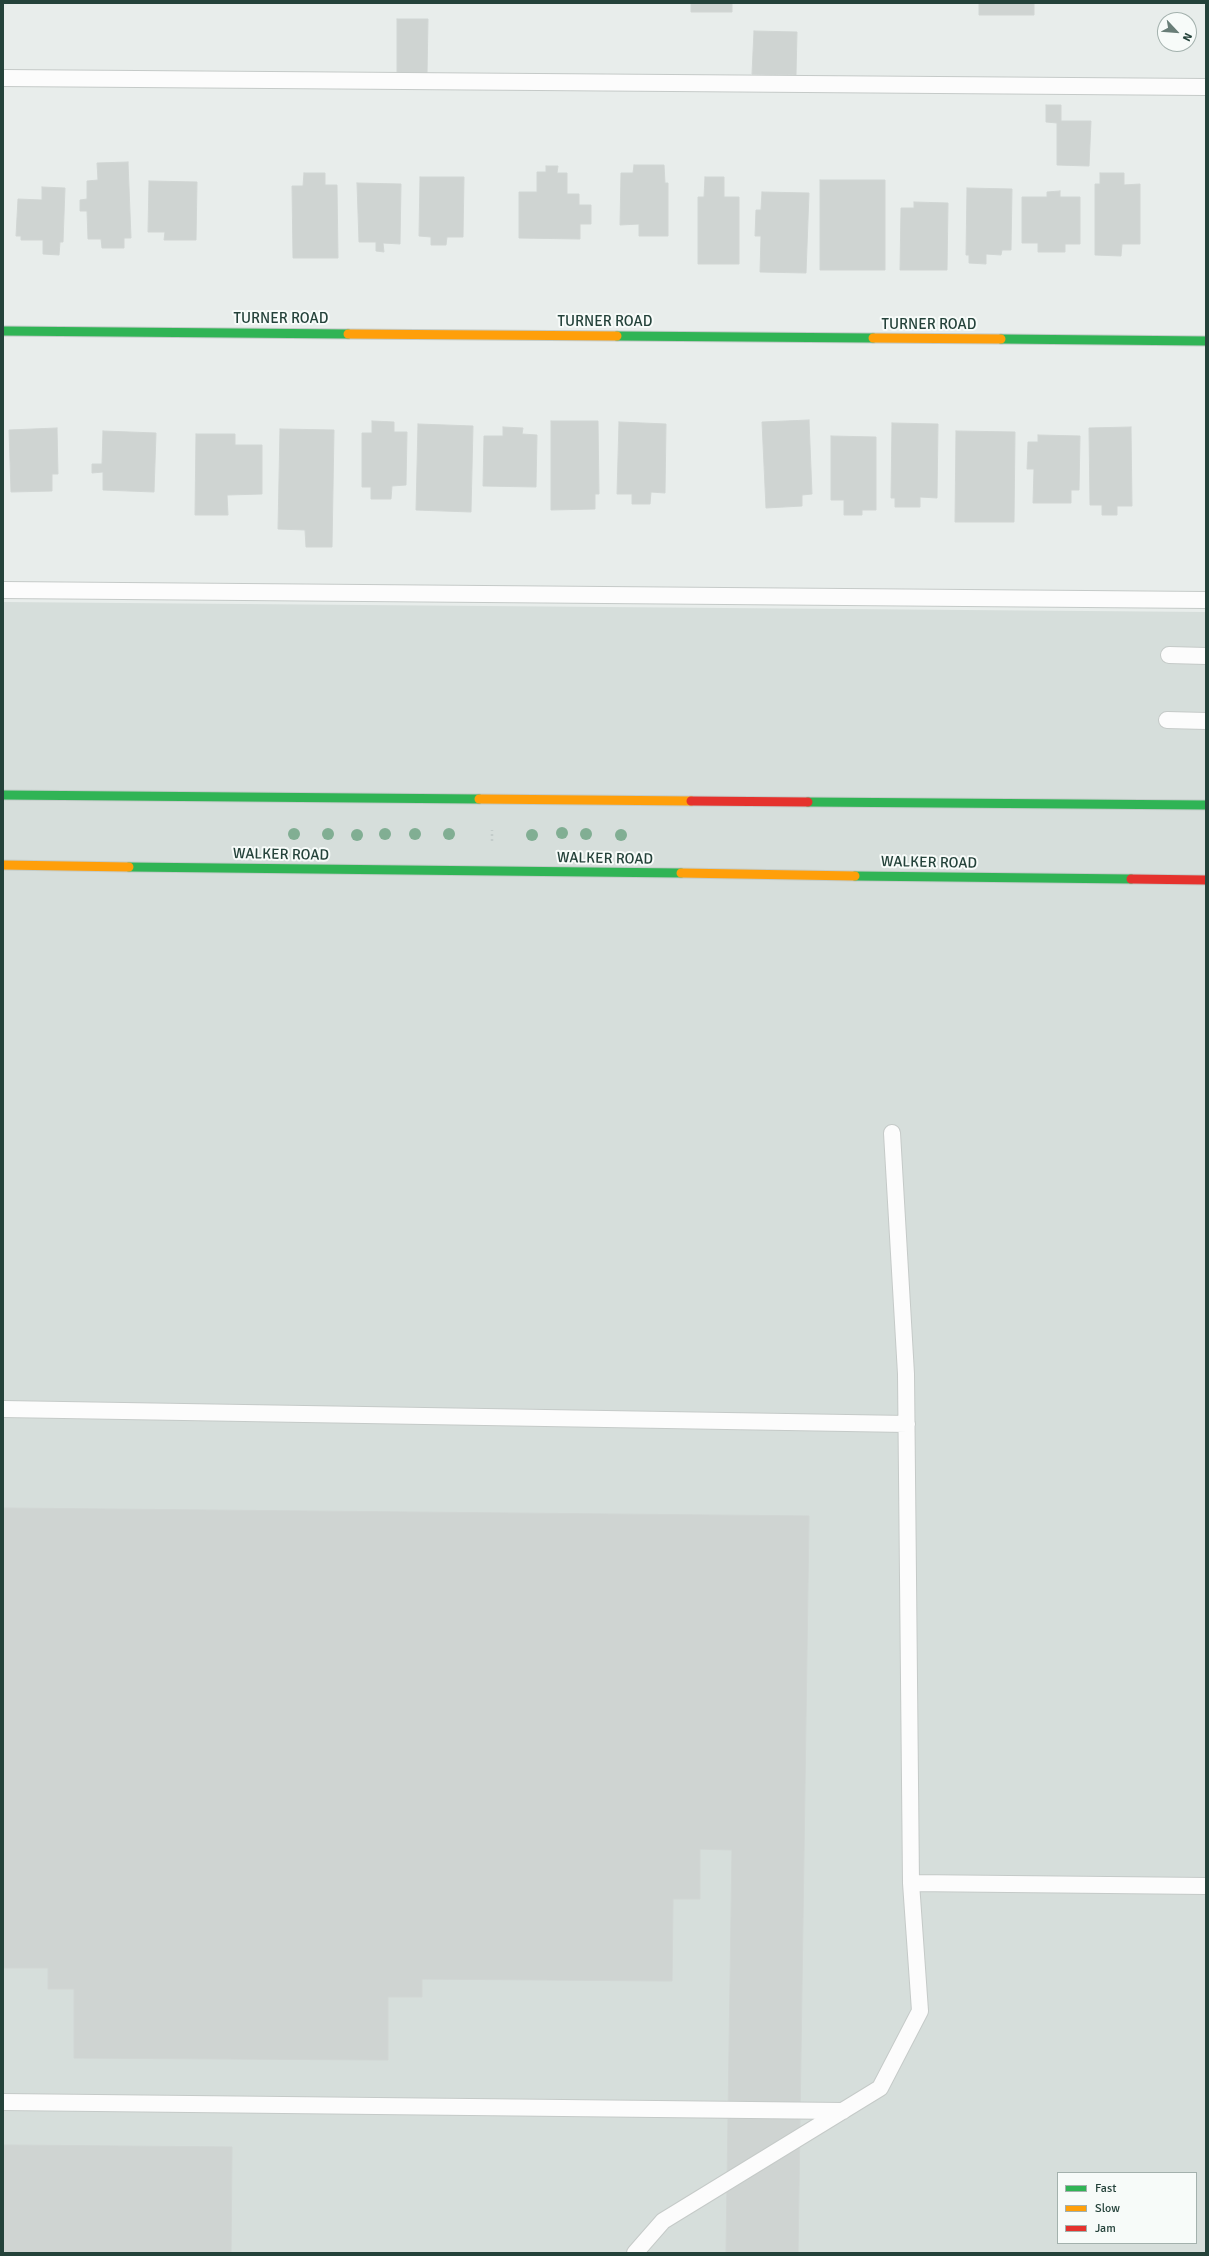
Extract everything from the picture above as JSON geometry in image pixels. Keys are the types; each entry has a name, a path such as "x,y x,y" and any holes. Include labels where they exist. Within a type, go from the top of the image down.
{"main road":[{"name":"TURNER ROAD","path":"3,331 1206,341"},
{"path":"3,795 1206,805"},
{"name":"WALKER ROAD","path":"3,865 1206,880"}],"lane":[{"path":"3,78 1206,87"},
{"path":"3,590 1206,600"},
{"path":"1169,655 1206,656"},
{"path":"1166,720 1206,721"},
{"path":"635,2253 662,2221 880,2088 920,2011 911,1883 906,1374 892,1133"},
{"path":"3,1408 907,1424"},
{"path":"911,1883 1206,1886"},
{"path":"3,2102 843,2111"}],"path":[{"path":"492,826 492,847"}],"shaded area":[{"path":"3,602 1206,612 1206,2253 3,2253"}],"building":[{"path":"691,3 732,3 732,12 691,12"},
{"path":"979,3 1034,3 1034,15 979,15"},
{"path":"397,19 428,19 427,75 397,74"},
{"path":"754,31 797,32 796,75 752,74"},
{"path":"1046,105 1061,105 1061,121 1091,121 1089,166 1057,165 1057,123 1046,122"},
{"path":"128,162 131,238 124,238 124,248 102,248 101,239 88,239 87,211 80,211 80,200 87,199 87,181 98,180 97,163"},
{"path":"634,165 664,165 665,183 668,183 668,236 639,236 639,224 620,225 621,173 633,173"},
{"path":"546,166 558,166 557,173 567,173 567,194 579,194 579,205 591,205 591,224 580,224 580,239 519,238 519,192 537,192 537,172 546,172"},
{"path":"304,173 325,173 325,185 337,185 338,258 293,258 292,186 303,186"},
{"path":"1100,173 1124,173 1124,185 1140,184 1140,244 1122,244 1121,256 1095,255 1095,184 1100,184"},
{"path":"420,177 464,177 463,237 447,237 446,245 431,245 431,237 419,236"},
{"path":"705,177 724,177 724,197 739,197 739,264 698,264 698,197 704,197"},
{"path":"820,180 885,180 885,270 820,270"},
{"path":"149,181 197,182 196,240 164,240 165,232 148,232"},
{"path":"357,183 401,184 400,244 383,243 384,252 376,251 376,242 359,242"},
{"path":"42,187 65,188 63,242 60,242 59,255 43,254 43,240 21,240 21,236 16,236 18,199 42,200"},
{"path":"967,188 1012,189 1011,250 1002,250 1001,255 986,254 986,264 969,263 969,255 966,255"},
{"path":"1060,191 1060,197 1080,197 1080,244 1065,244 1065,252 1038,252 1038,243 1022,243 1022,197 1047,197 1047,192"},
{"path":"762,192 809,193 806,273 760,272 761,236 755,236 756,210 761,210"},
{"path":"914,202 948,203 947,270 900,270 901,208 914,208"},
{"path":"809,420 812,494 802,495 802,506 766,508 762,422"},
{"path":"372,421 394,422 394,432 407,432 406,485 392,486 391,499 371,499 371,487 362,487 362,433 372,433"},
{"path":"551,421 598,421 599,494 595,494 595,509 551,510"},
{"path":"619,422 666,424 665,493 651,492 650,504 632,504 632,494 617,494"},
{"path":"892,423 938,424 937,498 920,497 920,507 895,507 895,498 891,498"},
{"path":"418,424 473,426 471,512 416,510"},
{"path":"503,427 523,428 522,434 537,435 536,487 483,486 484,436 503,436"},
{"path":"1131,427 1132,506 1117,506 1117,515 1102,515 1102,505 1090,505 1089,428"},
{"path":"57,428 58,474 52,474 52,491 11,492 9,430"},
{"path":"280,429 334,430 332,547 306,547 305,530 278,529"},
{"path":"103,431 156,433 154,492 103,490 103,472 92,473 92,464 102,464"},
{"path":"956,431 1015,432 1014,522 955,522"},
{"path":"196,434 235,434 235,445 262,445 262,494 227,495 228,515 195,515"},
{"path":"1038,435 1080,436 1079,490 1071,490 1071,503 1033,503 1034,469 1027,469 1028,442 1038,442"},
{"path":"831,436 876,437 876,510 862,510 862,515 844,515 844,500 831,500"},
{"path":"3,1508 809,1516 798,2253 726,2253 732,1850 700,1849 700,1899 673,1899 672,1981 422,1979 422,1997 388,1997 388,2060 74,2058 74,1989 48,1989 48,1968 3,1968"},
{"path":"3,2145 232,2147 231,2253 3,2253"}],"traffic: fast":[{"path":"3,331 348,334"},
{"path":"617,336 873,338"},
{"path":"1001,339 1206,341"},
{"path":"3,795 479,799"},
{"path":"808,802 1206,805"},
{"path":"129,867 681,873"},
{"path":"855,876 1131,879"}],"traffic: slow":[{"path":"348,334 617,336"},
{"path":"873,338 1001,339"},
{"path":"479,799 691,801"},
{"path":"3,865 129,867"},
{"path":"681,873 855,876"}],"traffic: jam":[{"path":"691,801 808,802"},
{"path":"1131,879 1206,880"}]}
